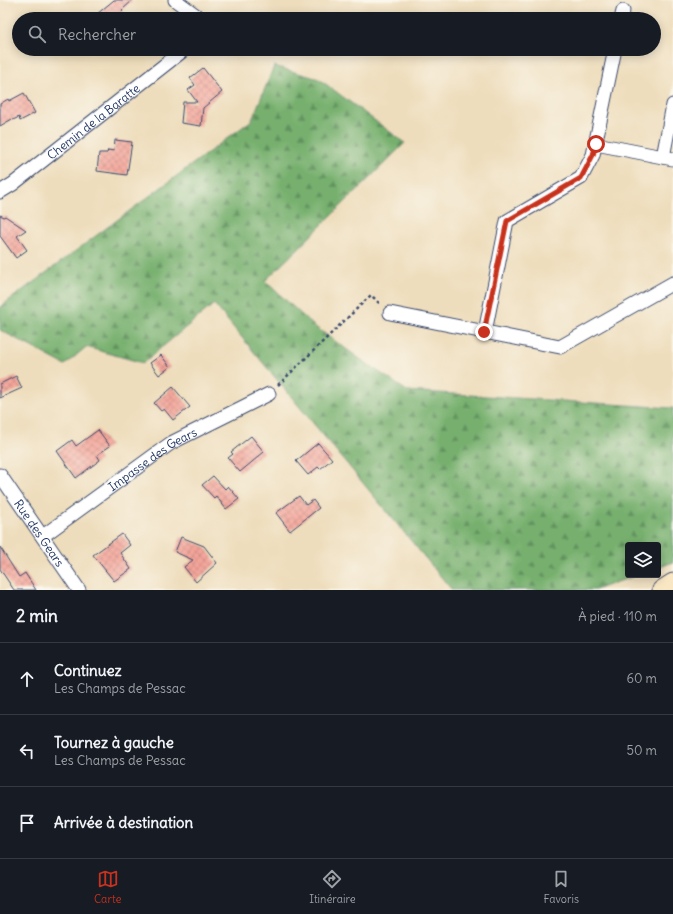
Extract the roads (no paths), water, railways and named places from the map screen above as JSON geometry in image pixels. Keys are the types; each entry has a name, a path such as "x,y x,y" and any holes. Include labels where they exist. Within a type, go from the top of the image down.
{"street":[{"path":"175,0 192,12"},
{"name":"Chemin de la Baratte","path":"0,192 13,184 176,56"},
{"path":"484,332 507,221 581,178 593,155 596,144 614,56"},
{"path":"596,144 668,158 673,105"},
{"path":"390,313 560,347 673,283"},
{"name":"Impasse des Gears","path":"43,536 171,443 269,394"},
{"name":"Rue des Gears","path":"0,475 79,590"},
{"path":"662,590 673,583"}]}
